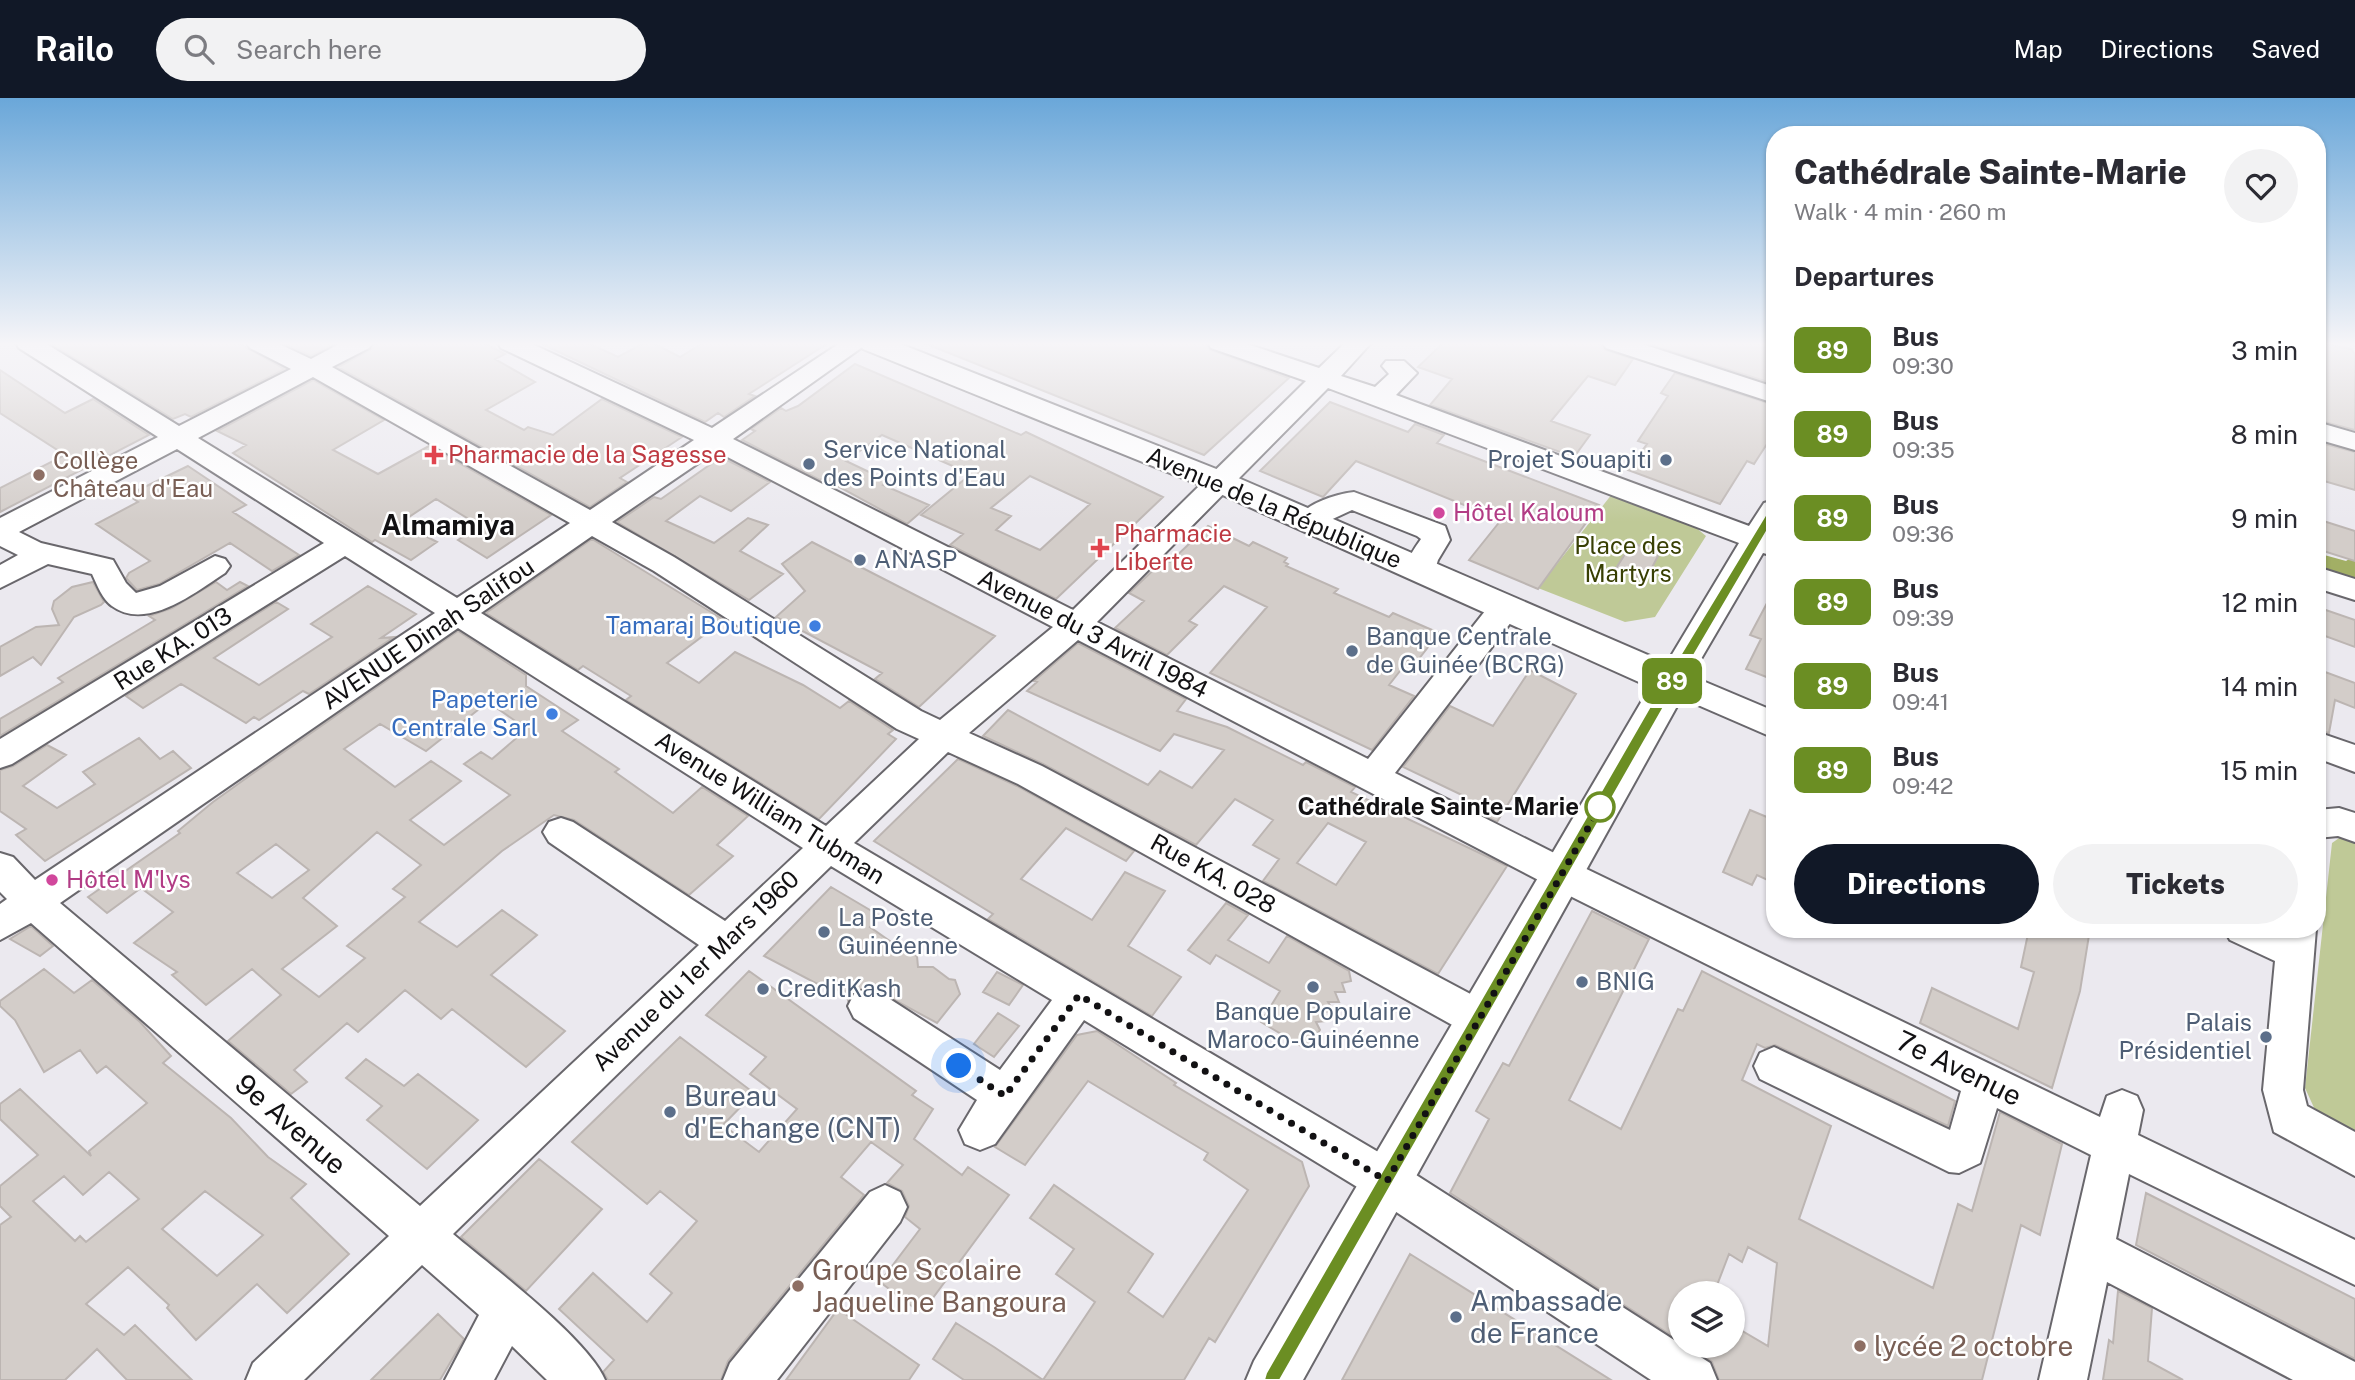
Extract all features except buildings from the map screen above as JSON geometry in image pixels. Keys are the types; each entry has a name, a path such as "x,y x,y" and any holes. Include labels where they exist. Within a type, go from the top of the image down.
{"main road":[{"name":"Avenue de la République","path":"1023,403 1218,481 1672,681"},
{"path":"1273,1380 1672,681"}],"street":[{"name":"Avenue William Tubman","path":"123,403 827,845 1387,1181 1693,1380"},
{"path":"0,532 244,403"},
{"name":"Rue KA. 028","path":"377,403 664,564 909,720 1030,775 1479,1019"},
{"name":"Avenue du 3 Avril 1984","path":"637,403 713,439 1562,874"},
{"name":"AVENUE Dinah Salifou","path":"16,913 767,403"},
{"name":"Avenue du 1er Mars 1960","path":"270,1380 944,735 1076,625 1218,481 1300,403"},
{"path":"1396,403 1766,542 1672,681 1766,722"},
{"path":"2326,433 2355,442"},
{"path":"0,532 44,554 103,567 123,600 136,604 155,601 215,566"},
{"name":"Rue KA. 013","path":"0,755 347,542"},
{"path":"0,578 44,554"},
{"path":"2326,581 2355,590"},
{"path":"1373,777 1504,609"},
{"path":"2326,748 2355,759"},
{"path":"2326,823 2339,822 2355,828"},
{"path":"561,832 726,943"},
{"name":"9e Avenue","path":"0,868 16,913 421,1236 507,1310 582,1380"},
{"name":"7e Avenue","path":"1562,874 1985,1080 2118,1126 2355,1263"},
{"path":"2296,941 2283,1090 2289,1118 2355,1155"},
{"path":"980,1130 1079,995"},
{"path":"868,1006 1005,1096"},
{"path":"1774,1066 1949,1151 1959,1153 1965,1148 1985,1080"},
{"path":"2063,1380 2118,1126"},
{"path":"747,1380 885,1208"},
{"path":"2091,1250 2341,1380"},
{"path":"469,1380 507,1310"}],"green space":[{"name":"Place des Martyrs","path":"1612,494 1688,521 1706,536 1655,617 1625,622 1538,588"},
{"path":"2326,555 2346,561 2355,555 2355,594 2326,578"},
{"path":"2342,836 2355,839 2355,1141 2316,1112 2305,1088 2322,938 2326,938 2326,897 2332,843"}],"bus line":[{"name":"89","path":"1273,1380 1672,681 1766,523"}],"place":[{"name":"Pharmacie de la Sagesse","path":"434,455"},
{"name":"Projet Souapiti","path":"1666,460"},
{"name":"Service National des Points d'Eau","path":"809,464"},
{"name":"Collège Château d'Eau","path":"39,475"},
{"name":"Hôtel Kaloum","path":"1439,513"},
{"name":"Pharmacie Liberte","path":"1100,548"},
{"name":"ANASP","path":"860,560"},
{"name":"Tamaraj Boutique","path":"815,626"},
{"name":"Banque Centrale de Guinée (BCRG)","path":"1352,651"},
{"name":"Papeterie Centrale Sarl","path":"552,714"},
{"name":"Cathédrale Sainte-Marie","path":"1600,807"},
{"name":"Hôtel M'lys","path":"52,880"},
{"name":"La Poste Guinéenne","path":"824,932"},
{"name":"BNIG","path":"1582,982"},
{"name":"Banque Populaire Maroco-Guinéenne","path":"1313,987"},
{"name":"CreditKash","path":"763,989"},
{"name":"Palais Présidentiel","path":"2266,1037"},
{"name":"Bureau d'Echange (CNT)","path":"670,1112"},
{"name":"Groupe Scolaire Jaqueline Bangoura","path":"798,1286"},
{"name":"Ambassade de France","path":"1456,1317"},
{"name":"lycée 2 octobre","path":"1860,1346"}],"district":[{"name":"Almamiya","path":"448,525"}],"route":[{"path":"959,1066 1005,1096 1079,995 1387,1181 1600,807"}]}
